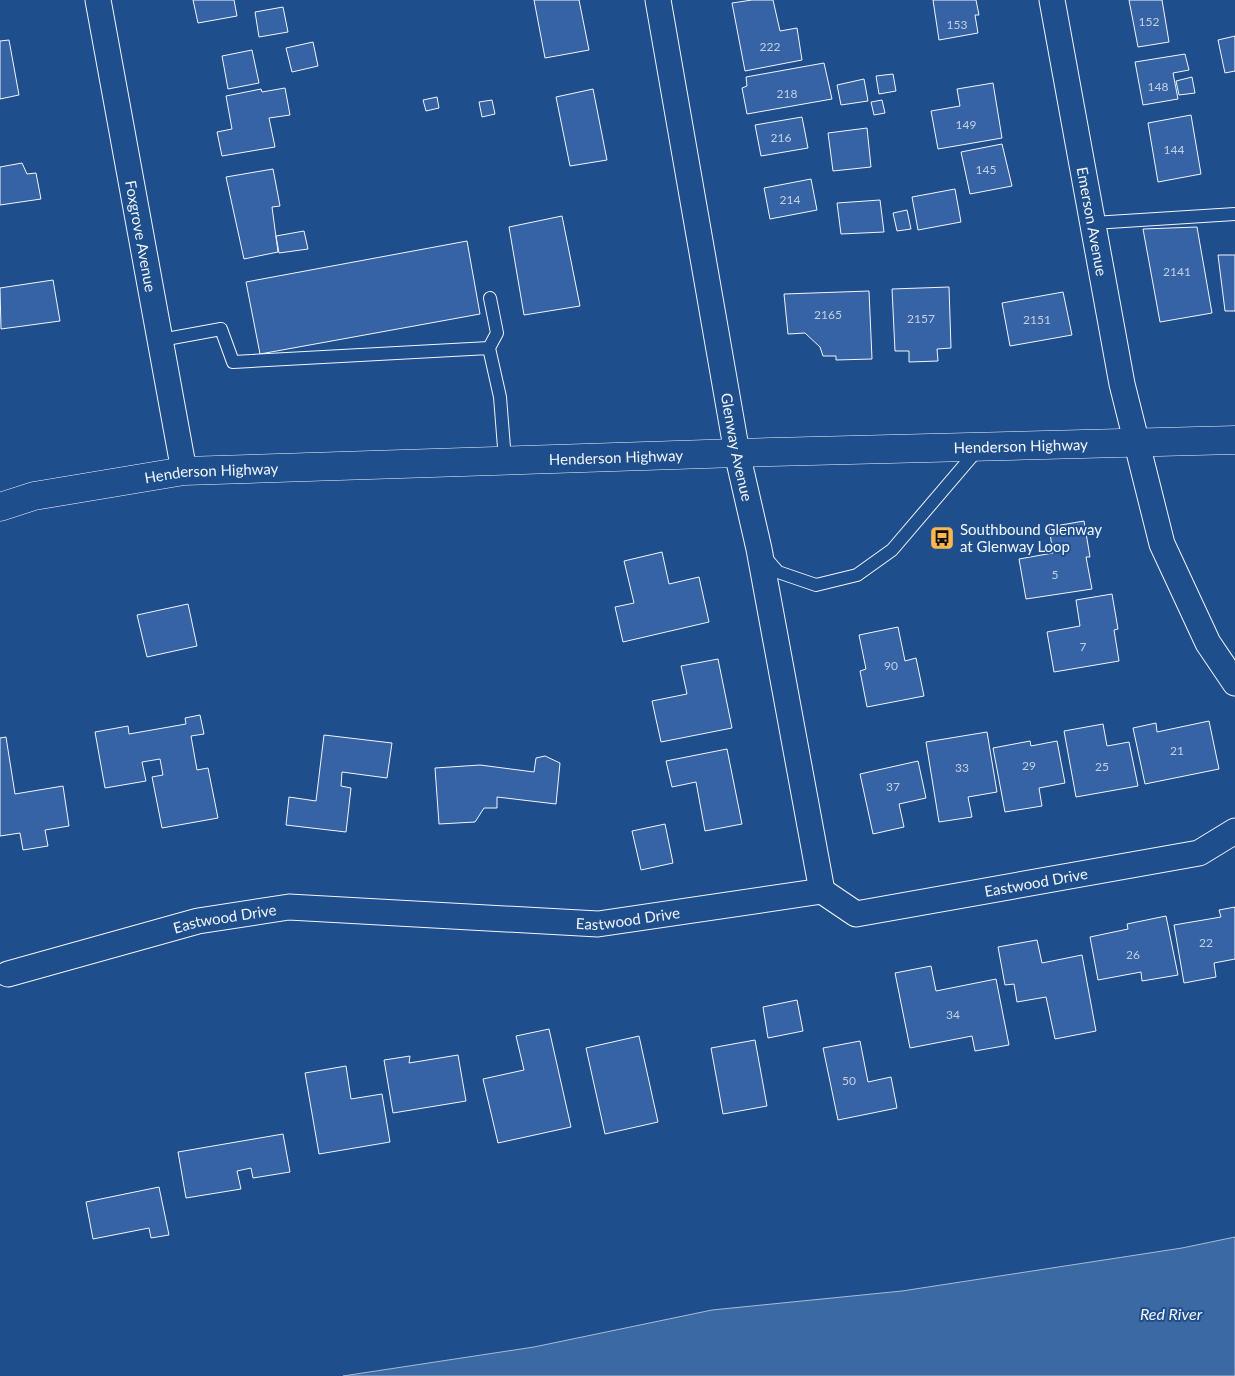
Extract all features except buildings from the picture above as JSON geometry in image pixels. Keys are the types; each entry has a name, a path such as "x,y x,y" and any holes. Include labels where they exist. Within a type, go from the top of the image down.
{"main road":[{"name":"Henderson Highway","path":"0,507 34,496 184,471 737,453 1235,440"}],"street":[{"name":"Foxgrove Avenue","path":"98,0 184,471"},
{"name":"Glenway Avenue","path":"658,0 737,453 759,549 822,891"},
{"name":"Emerson Avenue","path":"1052,0 1122,384 1137,442"},
{"path":"1137,442 1162,544 1208,643 1235,683"},
{"name":"Eastwood Drive","path":"8,974 198,921 289,907 598,924 822,891 856,914 1199,853 1235,831"}],"lane":[{"path":"1093,223 1235,214"},
{"path":"490,298 497,333 489,348 500,398 505,460"},
{"path":"161,340 221,328 233,362 489,348"},
{"path":"759,549 778,572 816,585 857,575 892,550 979,448"}],"water":[{"name":"Red River","path":"1235,1237 1235,1376 343,1376 534,1347 712,1310 902,1291 1182,1248"}],"place":[{"name":"Southbound Glenway at Glenway Loop","path":"942,538"}]}
